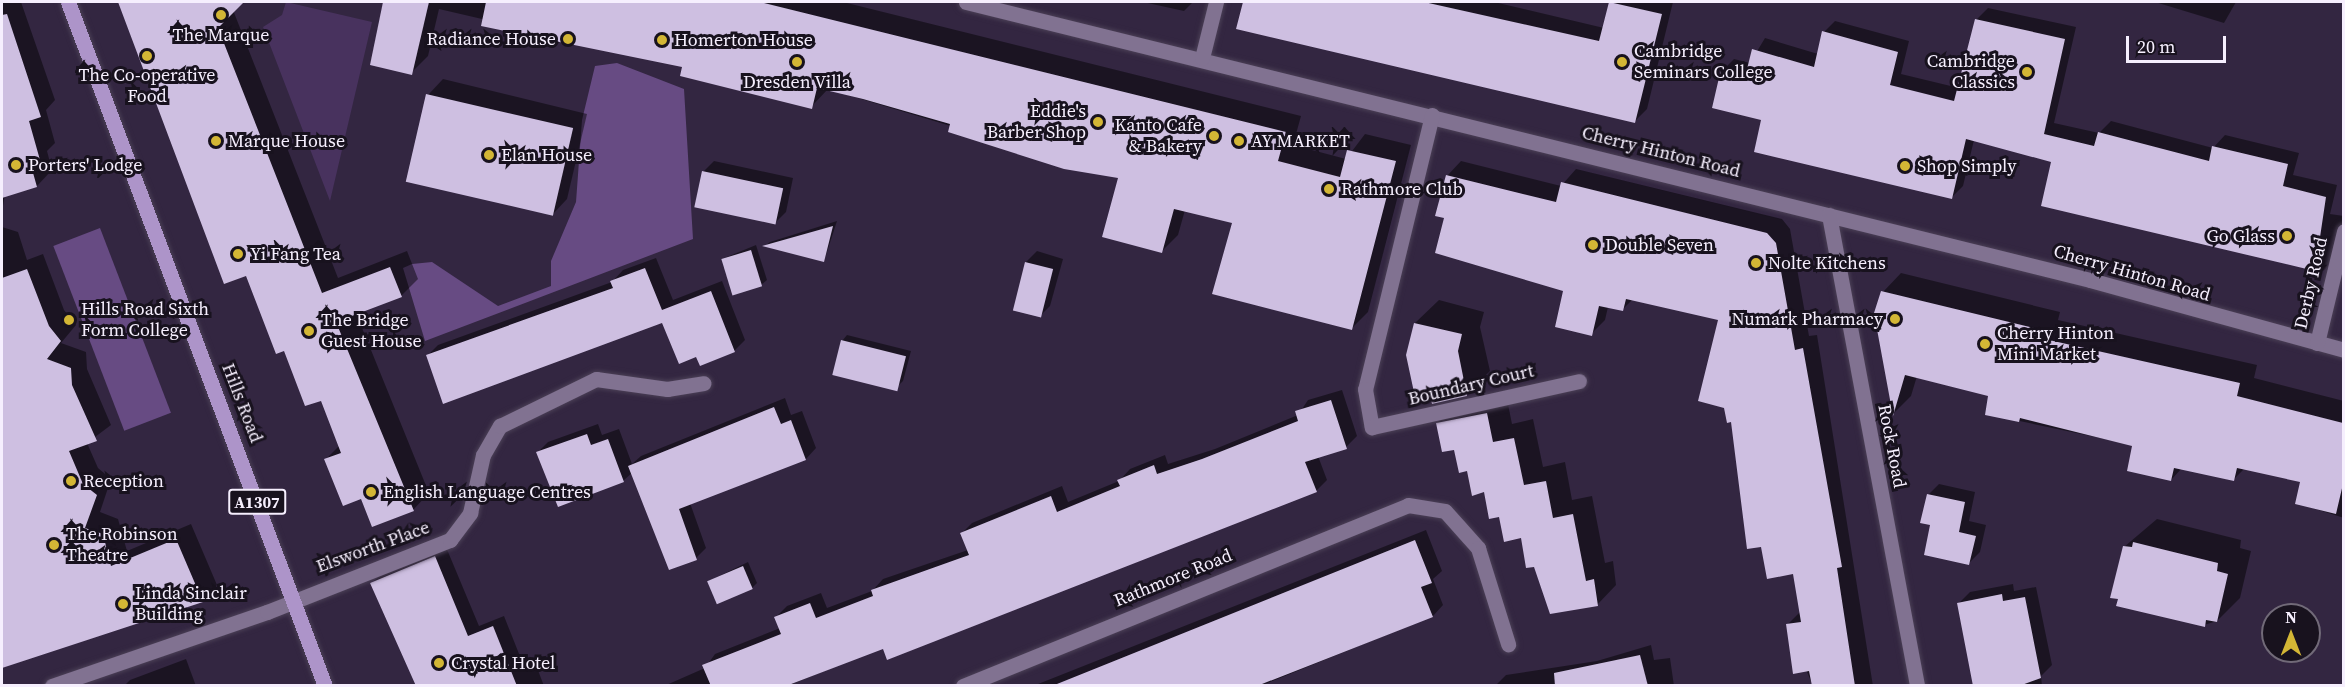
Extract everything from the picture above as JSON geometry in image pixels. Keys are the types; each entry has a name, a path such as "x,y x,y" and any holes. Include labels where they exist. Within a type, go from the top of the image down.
{"main road":[{"name":"Hills Road","path":"68,2 224,406 292,600 325,686"}],"street":[{"name":"Cherry Hinton Road","path":"966,2 1202,58 1829,214 2343,350"},
{"path":"1202,58 1216,2"},
{"name":"Boundary Court","path":"1432,115 1365,389 1372,427 1579,381"},
{"name":"Rock Road","path":"1829,214 1917,686"},
{"name":"Derby Road","path":"2317,343 2343,231"},
{"name":"Elsworth Place","path":"52,686 292,600 450,540 470,513 483,455 500,426 596,379 667,389 704,383"},
{"name":"Rathmore Road","path":"963,686 1398,508 1445,511 1478,548 1508,644"}],"shaded area":[{"path":"286,2 372,22 330,201 263,27 282,15"},
{"path":"617,63 684,89 693,239 425,341 403,268 412,264 432,262 498,306 551,286 551,261 576,202 582,120 595,66"},
{"path":"100,228 171,413 124,431 53,246"}],"building":[{"path":"118,2 244,2 218,28 322,293 390,267 402,297 336,322 414,511 372,527 361,499 343,506 324,459 341,453 321,401 305,406 284,351 276,354 246,276 224,284"},
{"path":"383,2 429,2 412,75 370,65"},
{"path":"486,2 760,2 1286,132 1278,161 1340,177 1347,150 1396,161 1352,330 1212,294 1232,223 1174,209 1162,253 1102,237 1118,178 1064,169 948,132 950,124 817,88 812,109 680,76 682,67 481,26"},
{"path":"1243,2 1424,2 1599,41 1609,2 1662,14 1635,123 1236,29"},
{"path":"7,14 41,117 29,121 40,160 30,162 37,187 2,198 2,15"},
{"path":"1975,19 2065,39 2044,134 2094,146 2098,132 2209,161 2212,146 2288,164 2283,186 2326,197 2315,271 2041,206 2051,162 1966,139 1952,199 1754,152 1761,120 1712,108 1721,69 1745,77 1752,49 1814,67 1822,31 1898,52 1890,85 1954,101"},
{"name":"Elan House","path":"426,94 573,128 553,216 406,182"},
{"path":"702,171 783,188 775,224 694,207"},
{"path":"1446,175 1556,202 1561,182 1767,233 1776,243 1795,350 1803,348 1842,567 1837,568 1855,686 1812,686 1809,671 1793,674 1786,624 1801,622 1793,574 1767,579 1761,547 1747,549 1731,422 1727,423 1724,408 1698,401 1718,320 1626,299 1623,311 1599,306 1592,336 1555,327 1563,291 1435,253 1444,218 1435,216"},
{"path":"833,226 824,262 762,246"},
{"path":"751,250 762,286 732,295 721,259"},
{"path":"1025,262 1053,269 1041,318 1013,311"},
{"path":"645,268 662,310 711,291 735,352 700,366 696,357 679,364 662,323 443,404 426,355 613,288 610,281"},
{"path":"27,269 49,326 61,341 47,359 71,368 72,385 97,441 69,451 83,484 97,495 85,528 103,534 111,566 176,539 203,602 2,668 2,278"},
{"path":"1881,291 2042,330 2040,338 2240,383 2237,396 2343,423 2343,484 2336,514 2295,504 2300,482 2237,468 2234,481 2174,468 2171,481 2127,471 2132,446 2020,418 2019,422 1985,415 1988,396 1905,375 1893,416 1874,313"},
{"path":"1414,323 1462,334 1458,351 1467,396 1432,404 1430,394 1415,397 1406,355"},
{"path":"841,340 906,356 897,391 832,375"},
{"path":"1331,400 1347,449 1305,462 1317,492 887,660 883,649 786,686 711,686 702,665 781,634 774,617 810,603 816,618 873,596 871,590 969,555 960,533 1051,496 1057,512 1120,486 1117,480 1154,465 1157,474 1298,421 1295,411"},
{"path":"774,407 781,424 791,420 806,460 679,509 697,560 669,570 628,466"},
{"path":"1487,413 1493,442 1514,438 1524,485 1546,481 1553,518 1573,514 1586,581 1594,579 1598,606 1550,614 1534,567 1526,568 1521,538 1504,542 1499,517 1489,519 1484,492 1472,496 1467,471 1459,473 1454,450 1442,452 1436,423"},
{"path":"587,434 591,445 608,439 624,482 558,507 536,452"},
{"path":"1927,494 1965,502 1959,532 1976,536 1969,565 1924,555 1930,525 1920,523"},
{"path":"1415,540 1432,583 1421,587 1433,617 1257,686 1052,686"},
{"path":"2133,542 2218,563 2217,571 2228,574 2217,622 2206,620 2205,627 2116,606 2118,599 2110,598 2123,546 2132,547"},
{"path":"435,556 468,636 493,626 517,686 416,686 370,583"},
{"path":"743,566 753,589 717,604 707,581"},
{"path":"2002,594 2003,601 2025,597 2041,678 2019,686 1973,686 1957,603"},
{"path":"1640,655 1648,686 1555,686 1554,673"}],"place":[{"name":"The Marque","path":"221,15"},
{"name":"Radiance House","path":"568,39"},
{"name":"Homerton House","path":"662,40"},
{"name":"The Co-operative Food","path":"147,56"},
{"name":"Dresden Villa","path":"797,62"},
{"name":"Cambridge Seminars College","path":"1622,62"},
{"name":"Cambridge Classics","path":"2027,72"},
{"name":"Eddie's Barber Shop","path":"1098,122"},
{"name":"Kanto Cafe & Bakery","path":"1214,136"},
{"name":"Marque House","path":"216,141"},
{"name":"AY MARKET","path":"1239,141"},
{"name":"Elan House","path":"489,155"},
{"name":"Porters' Lodge","path":"16,165"},
{"name":"Shop Simply","path":"1905,166"},
{"name":"Rathmore Club","path":"1329,189"},
{"name":"Go Glass","path":"2287,236"},
{"name":"Double Seven","path":"1593,245"},
{"name":"Yi Fang Tea","path":"238,254"},
{"name":"Nolte Kitchens","path":"1756,263"},
{"name":"Numark Pharmacy","path":"1895,319"},
{"name":"Hills Road Sixth Form College","path":"69,320"},
{"name":"The Bridge Guest House","path":"309,331"},
{"name":"Cherry Hinton Mini Market","path":"1985,344"},
{"name":"Reception","path":"71,481"},
{"name":"English Language Centres","path":"371,492"},
{"name":"The Robinson Theatre","path":"54,545"},
{"name":"Linda Sinclair Building","path":"123,604"},
{"name":"Crystal Hotel","path":"439,663"}]}
